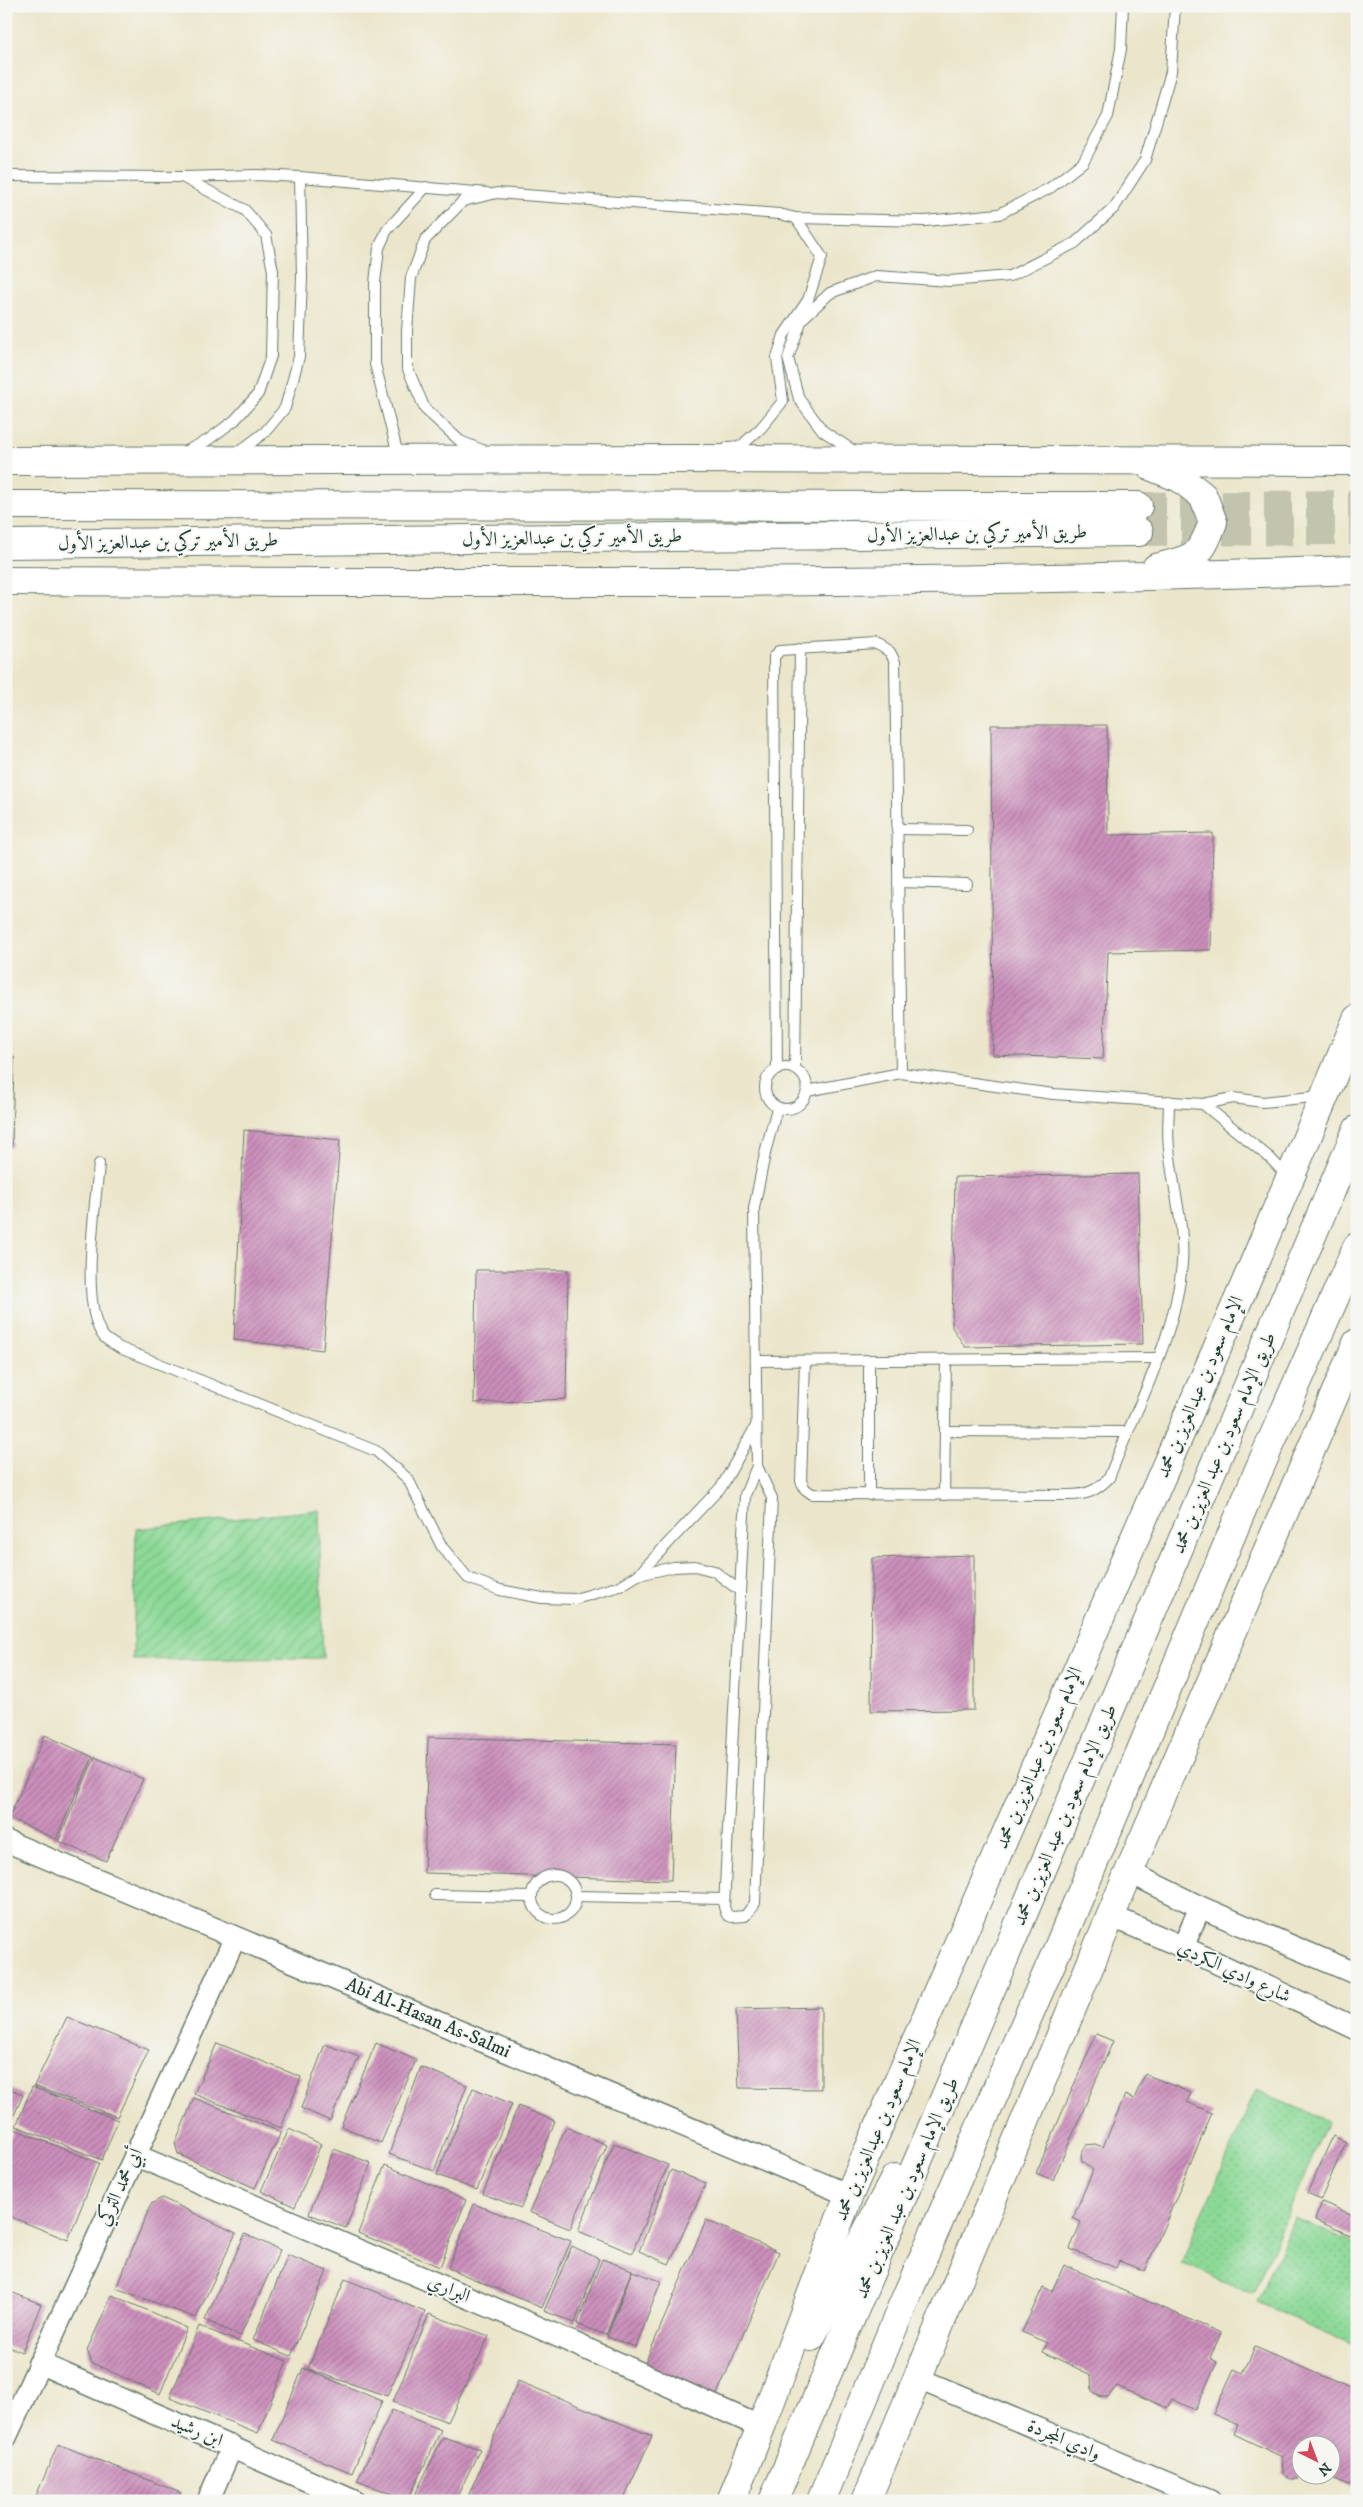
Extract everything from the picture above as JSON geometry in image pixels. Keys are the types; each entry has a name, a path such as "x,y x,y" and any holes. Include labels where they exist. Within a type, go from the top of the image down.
{"main road":[{"path":"6,461 684,458 883,461 1357,461"},
{"path":"1122,578 1187,561 1205,545 1213,522 1203,496 1180,478 1137,461"},
{"name":"طريق الأمير تركي بن عبدالعزيز الأول","path":"6,505 1138,519 6,544"},
{"path":"6,581 654,583 1122,578 1357,570"},
{"name":"الإمام سعود بن عبدالعزيز بن محمد","path":"731,2501 849,2195 1357,1019"},
{"name":"طريق الإمام سعود بن عبد العزيز بن محمد","path":"773,2501 1357,1130"},
{"path":"821,2501 903,2304 1065,1932 1257,1474 1357,1248"},
{"path":"866,2501 919,2379 1129,1872 1357,1344"},
{"path":"761,2427 878,2208 961,2062"}],"street":[{"name":"Abi Al-Hasan As-Salmi","path":"8,1848 235,1938 849,2195"},
{"path":"1129,1872 1200,1907 1357,1974"},
{"path":"1183,1947 1200,1907"},
{"name":"شارع وادي الكردي","path":"1111,1916 1183,1947 1357,2029"},
{"name":"أبي محمد التركي","path":"6,2437 235,1938"},
{"name":"البراري","path":"135,2155 533,2325 761,2427"},
{"name":"ابن رشيد","path":"39,2363 354,2501"},
{"name":"وادي المجردة","path":"919,2379 1210,2501"},
{"path":"208,2501 232,2446"}],"lane":[{"path":"6,176 257,174 779,214 796,218 925,221 999,214 1050,188 1083,162 1108,116 1121,49 1123,6"},
{"path":"883,461 848,450 823,431 799,399 788,358 802,319 830,293 876,276 950,281 1010,276 1074,243 1114,208 1146,160 1172,72 1175,6"},
{"path":"166,461 208,440 236,420 258,394 271,356 273,271 266,235 245,210 182,176"},
{"path":"227,461 265,432 285,408 294,374 298,357 302,277 300,177"},
{"path":"400,460 376,364 375,283 379,248 387,230 426,187"},
{"path":"497,193 464,201 425,240 411,278 407,367 425,409 460,441 504,459"},
{"path":"684,458 712,449 741,446 761,428 783,401 777,358 784,335 808,300 822,257 796,218"},
{"path":"777,1070 774,657 780,650 877,644 890,652 895,662 901,1073"},
{"path":"795,1069 800,648"},
{"path":"897,830 967,830"},
{"path":"898,882 967,884"},
{"path":"782,1067 795,1069 805,1078 807,1091 802,1103 790,1109 777,1108 767,1099 765,1086 770,1074 782,1067"},
{"path":"807,1091 901,1073 1053,1094 1203,1104 1233,1098 1263,1102 1324,1096"},
{"path":"805,1361 801,1481 805,1489 812,1494 1085,1495 1099,1489 1109,1478 1158,1358 1176,1305 1182,1263 1181,1223 1169,1146 1169,1101"},
{"path":"1203,1104 1270,1158 1289,1179"},
{"path":"757,1466 772,1498 755,1903 745,1916 732,1917 727,1915 724,1899 745,1495 757,1466 754,1208 766,1149 777,1108"},
{"path":"99,1164 90,1294 94,1316 104,1337 120,1348 376,1452 408,1479 442,1547 468,1578 500,1590 542,1598 575,1599 620,1586 638,1575 722,1486 757,1424"},
{"path":"756,1362 1158,1358"},
{"path":"944,1495 946,1359"},
{"path":"869,1495 870,1360"},
{"path":"946,1431 1127,1432"},
{"path":"638,1575 674,1567 695,1566 714,1571 740,1591"},
{"path":"557,1874 568,1879 575,1890 576,1896 576,1902 569,1913 558,1919 545,1917 535,1909 531,1897 535,1885 544,1876 557,1874"},
{"path":"436,1895 531,1897"},
{"path":"576,1896 724,1899"}],"green space":[{"path":"319,1510 323,1658 133,1660 136,1529"},
{"path":"1256,2090 1328,2121 1253,2294 1181,2263"},
{"path":"1295,2218 1357,2245 1357,2346 1257,2303"}],"building":[{"path":"991,725 1107,725 1108,835 1213,833 1211,950 1108,952 1103,1059 993,1055"},
{"path":"6,1056 14,1057 12,1147 6,1148"},
{"path":"244,1130 340,1140 323,1350 234,1340"},
{"path":"1138,1174 1143,1344 965,1347 952,1327 955,1177"},
{"path":"476,1270 568,1270 566,1399 474,1403"},
{"path":"6,1282 9,1282 8,1327 6,1327"},
{"path":"974,1555 974,1710 871,1711 872,1558"},
{"path":"45,1735 93,1757 56,1839 9,1818"},
{"path":"428,1737 676,1744 671,1880 424,1873"},
{"path":"95,1757 143,1779 106,1861 58,1841"},
{"path":"821,2007 821,2089 739,2088 736,2009"},
{"path":"67,2017 149,2050 117,2117 34,2086"},
{"path":"1096,2034 1113,2041 1053,2180 1036,2173"},
{"path":"217,2043 301,2077 281,2128 194,2094"},
{"path":"376,2043 416,2060 381,2143 341,2126"},
{"path":"325,2044 359,2057 330,2121 301,2108"},
{"path":"421,2067 467,2085 434,2171 389,2154"},
{"path":"1145,2074 1191,2093 1187,2102 1212,2113 1145,2271 1119,2261 1116,2268 1070,2249 1081,2222 1073,2218 1093,2170 1082,2161 1081,2155 1086,2145 1095,2144 1103,2147 1125,2095 1134,2099"},
{"path":"6,2087 23,2095 6,2133"},
{"path":"32,2087 118,2120 102,2160 16,2126"},
{"path":"473,2088 512,2104 477,2190 437,2175"},
{"path":"194,2098 281,2132 255,2188 178,2154 175,2143"},
{"path":"518,2106 555,2121 521,2208 483,2194"},
{"path":"566,2127 607,2145 570,2229 529,2212"},
{"path":"14,2129 99,2163 68,2240 6,2215 6,2148"},
{"path":"289,2129 321,2144 295,2207 261,2191"},
{"path":"1333,2136 1346,2142 1321,2199 1307,2193"},
{"path":"614,2143 668,2165 632,2253 578,2231"},
{"path":"334,2149 371,2163 346,2228 309,2214"},
{"path":"385,2165 466,2200 440,2267 358,2233"},
{"path":"671,2170 706,2183 669,2264 639,2251"},
{"path":"162,2198 236,2233 196,2318 116,2288 151,2204"},
{"path":"1322,2202 1357,2217 1357,2238 1315,2220"},
{"path":"474,2204 571,2241 542,2308 448,2268"},
{"path":"706,2220 779,2252 715,2399 643,2368"},
{"path":"245,2234 280,2250 240,2336 205,2320"},
{"path":"572,2246 599,2259 575,2323 544,2311"},
{"path":"288,2255 327,2271 291,2356 253,2340"},
{"path":"602,2259 632,2270 606,2335 577,2324"},
{"path":"1064,2265 1221,2333 1210,2358 1217,2362 1195,2410 1172,2399 1167,2408 1117,2386 1108,2397 1101,2397 1092,2392 1091,2375 1043,2352 1047,2343 1022,2332 1043,2287 1052,2291"},
{"path":"632,2271 661,2281 636,2347 607,2337"},
{"path":"345,2279 425,2312 387,2396 308,2369"},
{"path":"6,2290 41,2304 22,2352 6,2346"},
{"path":"112,2295 187,2328 160,2394 92,2363 87,2350"},
{"path":"429,2314 489,2336 448,2422 393,2402"},
{"path":"199,2326 287,2361 258,2433 170,2398"},
{"path":"1255,2347 1357,2391 1357,2489 1340,2481 1340,2434 1290,2434 1290,2478 1283,2473 1282,2457 1234,2434 1238,2425 1213,2414 1234,2369 1243,2373"},
{"path":"303,2368 382,2401 352,2473 273,2440"},
{"path":"518,2381 652,2436 623,2501 466,2501"},
{"path":"392,2410 441,2430 408,2500 357,2481"},
{"path":"443,2437 480,2449 455,2501 412,2501"},
{"path":"58,2444 181,2493 177,2501 34,2501"}],"tunnel":[{"path":"1138,506 1357,504"},
{"path":"1139,532 1357,531"}]}
